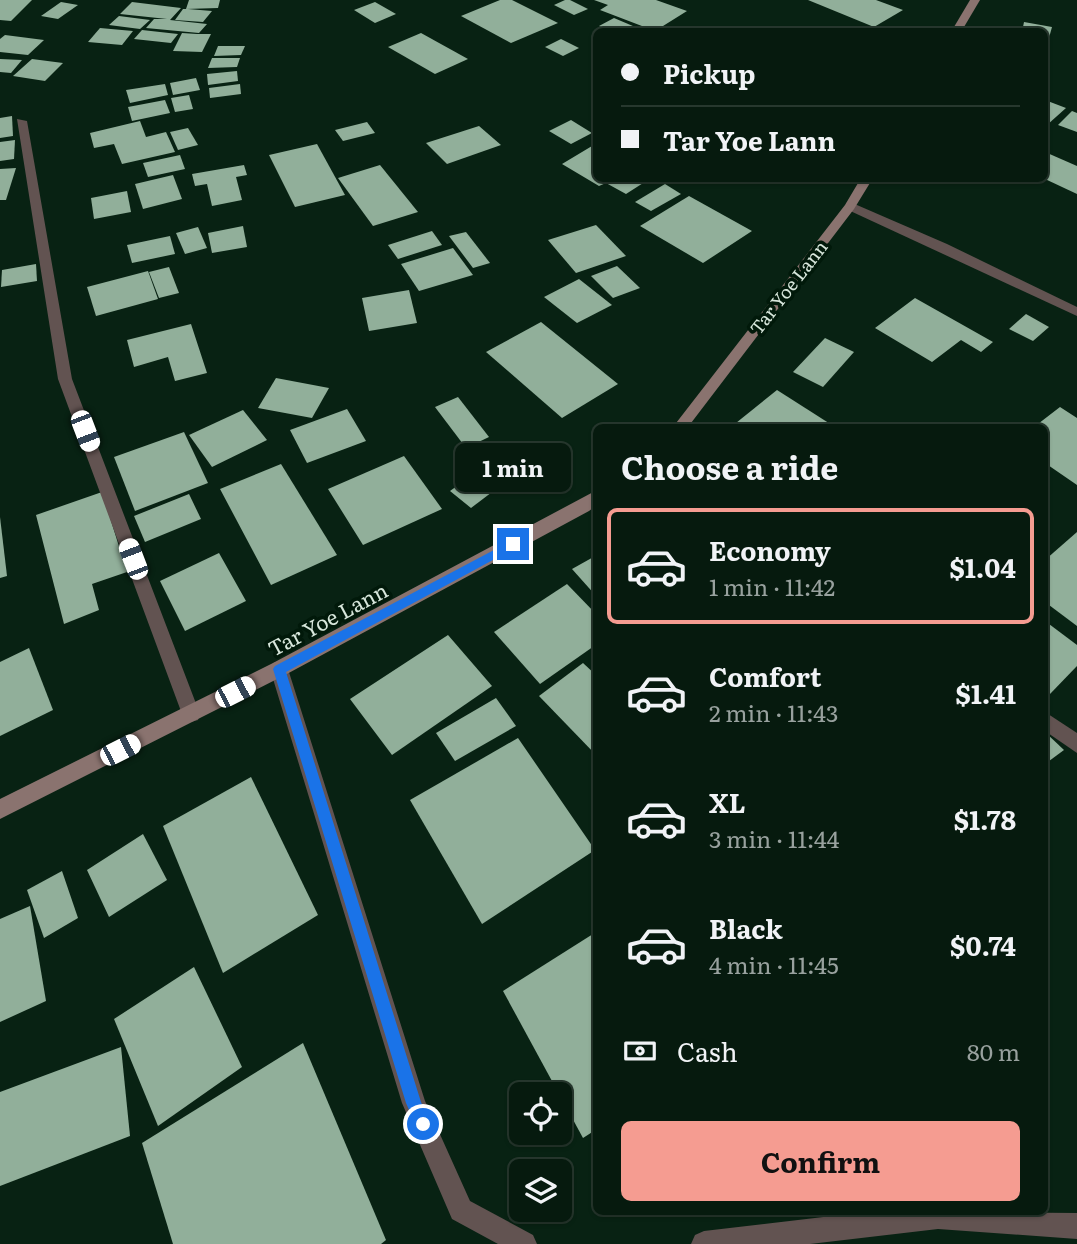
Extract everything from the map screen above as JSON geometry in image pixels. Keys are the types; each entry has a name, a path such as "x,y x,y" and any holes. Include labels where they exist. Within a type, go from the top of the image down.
{"main road":[{"path":"958,28 975,0"},
{"name":"Tar Yoe Lann","path":"682,424 850,206 865,182"},
{"name":"Tar Yoe Lann","path":"0,809 279,669 583,507 593,499"}],"street":[{"path":"21,121 65,379 191,714"},
{"path":"850,206 1077,312"},
{"path":"279,669 414,1103 461,1210 524,1244"},
{"path":"1048,722 1077,744"},
{"path":"704,1244 938,1216 1077,1226"}],"building":[{"path":"0,0 32,0 11,21 0,20"},
{"path":"189,0 220,0 218,8 186,9"},
{"path":"500,0 512,0 558,23 511,43 461,16"},
{"path":"565,0 588,9 574,15 554,5"},
{"path":"594,0 656,0 687,11 660,28 647,28 600,10 608,5"},
{"path":"808,0 876,0 903,10 874,27"},
{"path":"61,2 78,5 58,19 41,16"},
{"path":"132,2 181,8 170,20 207,24 199,33 146,28 154,19 167,19 120,14"},
{"path":"375,2 396,14 375,23 354,10"},
{"path":"183,9 212,11 203,22 175,20"},
{"path":"119,16 150,20 140,29 109,25"},
{"path":"614,18 638,28 603,28 599,26"},
{"path":"1024,22 1052,27 1048,41 1048,28 1023,28"},
{"path":"100,28 133,31 122,45 88,42"},
{"path":"142,30 178,34 171,43 134,39"},
{"path":"182,33 211,34 202,52 173,51"},
{"path":"421,33 468,59 435,74 388,47"},
{"path":"5,35 44,40 28,55 0,52 0,39"},
{"path":"561,39 579,48 563,56 545,47"},
{"path":"218,46 245,46 241,55 214,56"},
{"path":"212,58 240,58 237,67 208,68"},
{"path":"0,59 22,60 11,73 0,72"},
{"path":"32,59 63,63 45,81 13,76"},
{"path":"237,71 238,81 208,85 207,74"},
{"path":"196,78 200,90 173,95 170,83"},
{"path":"165,84 168,95 130,103 126,90"},
{"path":"240,84 241,94 210,98 209,88"},
{"path":"189,95 193,109 175,112 171,98"},
{"path":"165,100 170,113 132,121 128,107"},
{"path":"1048,101 1066,108 1048,124"},
{"path":"1072,111 1077,113 1077,132 1058,125"},
{"path":"12,116 13,136 0,138 0,118"},
{"path":"571,120 592,133 571,144 549,131"},
{"path":"140,121 146,137 166,132 175,152 122,164 114,144 94,148 90,133"},
{"path":"367,122 375,133 343,141 335,130"},
{"path":"479,126 501,145 447,164 426,143"},
{"path":"188,128 198,145 178,150 170,132"},
{"path":"15,140 14,159 0,161 0,142"},
{"path":"317,144 345,195 295,207 269,155"},
{"path":"592,146 593,182 645,182 626,194 606,183 599,186 562,164"},
{"path":"1048,153 1077,166 1077,194 1048,180"},
{"path":"180,155 185,169 148,177 143,163"},
{"path":"244,165 247,175 236,177 242,200 212,206 207,184 195,186 192,174"},
{"path":"380,165 418,212 373,226 338,178"},
{"path":"16,168 6,200 0,200 0,169"},
{"path":"173,175 182,199 143,209 135,184"},
{"path":"665,184 681,194 651,211 635,202"},
{"path":"127,191 131,212 94,219 91,198"},
{"path":"689,196 752,231 703,263 640,226"},
{"path":"596,225 626,256 576,273 548,240"},
{"path":"243,226 247,247 212,253 208,233"},
{"path":"198,227 207,248 185,254 176,233"},
{"path":"432,231 442,245 398,259 388,245"},
{"path":"466,232 490,263 473,268 449,236"},
{"path":"170,236 175,254 132,263 127,245"},
{"path":"453,248 473,275 419,291 401,264"},
{"path":"36,264 37,281 1,287 2,270"},
{"path":"617,266 640,288 613,298 591,276"},
{"path":"169,267 179,293 159,298 149,272"},
{"path":"148,271 158,299 96,316 87,287"},
{"path":"579,279 612,305 577,323 544,297"},
{"path":"409,290 417,323 369,331 362,298"},
{"path":"915,298 993,342 981,352 961,340 932,362 875,328"},
{"path":"1026,314 1049,327 1033,341 1009,329"},
{"path":"541,322 618,384 562,418 486,352"},
{"path":"191,324 207,373 175,381 168,357 134,367 127,340"},
{"path":"825,338 854,352 823,387 793,372"},
{"path":"276,378 329,388 312,418 258,408"},
{"path":"777,390 830,424 735,424"},
{"path":"458,397 489,437 466,448 435,407"},
{"path":"1060,407 1077,418 1077,485 1048,465 1048,424 1038,424"},
{"path":"347,409 366,441 307,463 290,430"},
{"path":"243,410 267,440 212,467 189,435"},
{"path":"184,432 208,483 135,511 114,457"},
{"path":"404,456 442,509 363,545 328,489"},
{"path":"281,464 337,555 271,585 220,489"},
{"path":"483,467 504,483 471,508 450,491"},
{"path":"102,492 127,572 92,584 99,610 64,624 36,515"},
{"path":"189,494 201,519 145,542 134,516"},
{"path":"0,517 7,576 0,578"},
{"path":"1077,532 1077,626 1048,604 1048,557"},
{"path":"219,553 246,601 185,631 160,581"},
{"path":"593,557 593,593 572,569"},
{"path":"567,584 593,611 593,647 540,684 494,632"},
{"path":"1048,623 1077,645 1077,666 1050,694"},
{"path":"448,635 492,686 392,755 350,699"},
{"path":"29,648 53,710 0,736 0,662"},
{"path":"583,663 593,672 593,752 539,696"},
{"path":"496,698 516,726 455,761 436,733"},
{"path":"1048,735 1064,750 1048,762"},
{"path":"518,738 593,847 593,851 482,924 410,800"},
{"path":"251,777 318,915 223,973 163,826"},
{"path":"143,834 167,880 109,917 87,870"},
{"path":"62,871 78,918 44,938 27,890"},
{"path":"30,906 46,1001 0,1022 0,919"},
{"path":"593,934 593,1132 583,1138 572,1118 572,1082 553,1082 503,991"},
{"path":"194,967 242,1067 158,1126 114,1019"},
{"path":"303,1043 386,1240 381,1244 173,1244 142,1143"},
{"path":"121,1047 130,1136 0,1186 0,1092"}],"route":[{"path":"423,1124 414,1103 279,669 513,544"}]}
